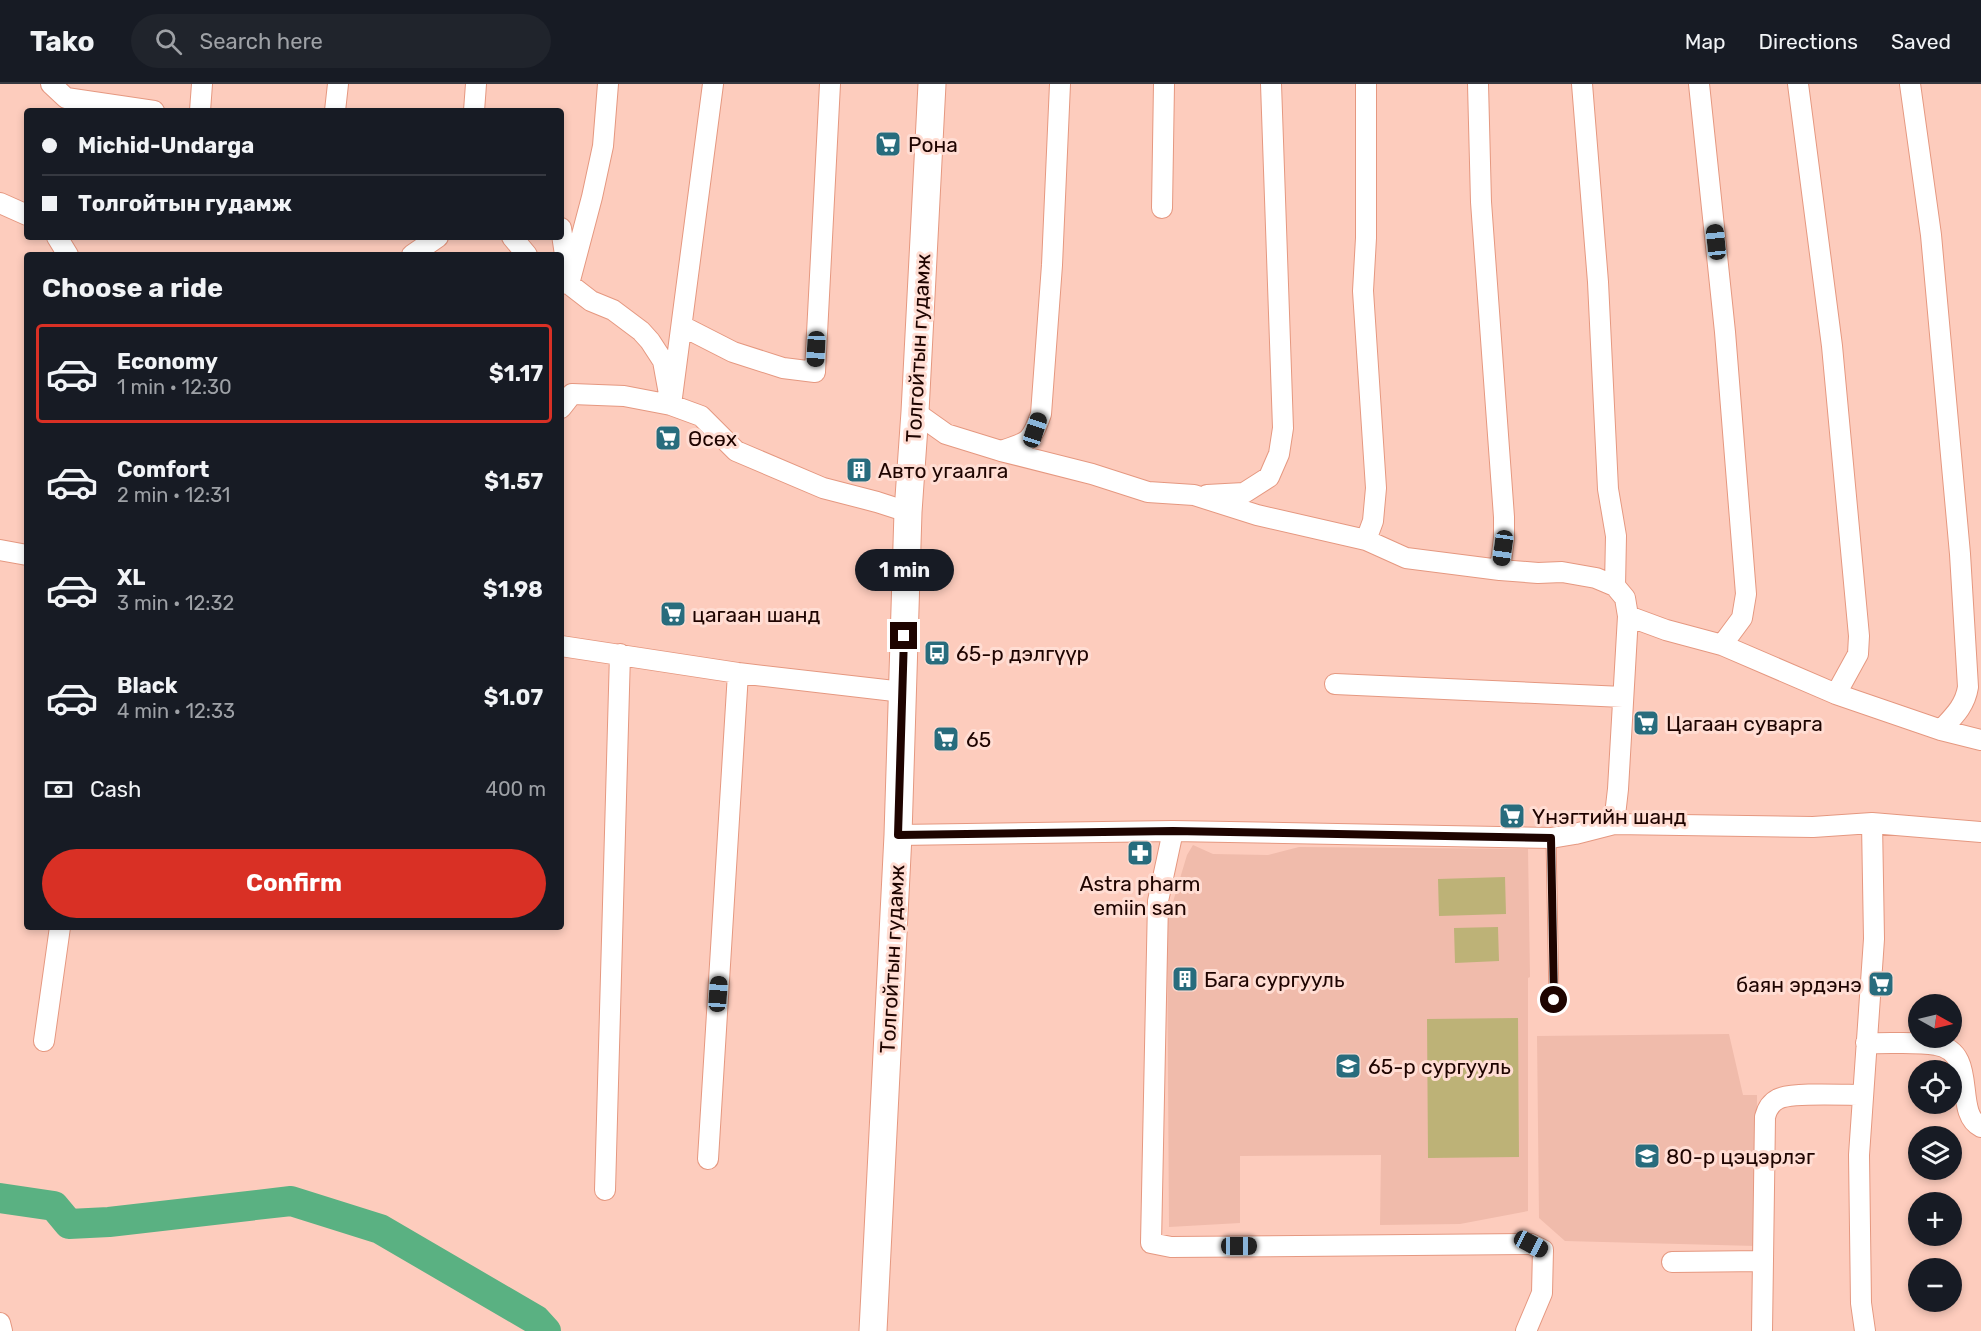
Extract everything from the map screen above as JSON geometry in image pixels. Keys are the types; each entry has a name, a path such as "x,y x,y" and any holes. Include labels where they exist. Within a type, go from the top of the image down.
{"main road":[{"name":"Толгойтын гудамж","path":"874,1331 898,835 908,512 932,84"}],"street":[{"path":"51,84 66,98 134,108"},
{"path":"200,108 202,84"},
{"path":"335,108 338,84"},
{"path":"474,108 476,84"},
{"path":"608,84 603,146 592,197 565,283 591,301 613,310 641,331 650,341 663,362 671,405"},
{"path":"671,405 713,84"},
{"path":"682,326 733,352 783,368 815,372 830,84"},
{"path":"1001,451 1027,443 1041,414 1052,265 1060,84"},
{"path":"1162,208 1164,84"},
{"path":"915,411 946,434 1001,451 1092,474 1148,492 1194,495 1244,493 1269,477 1279,454 1283,428 1271,84"},
{"path":"1366,84 1364,291 1376,488 1373,521 1366,540"},
{"path":"1478,84 1481,202 1504,518 1500,570"},
{"path":"1582,84 1598,282 1608,489 1616,536 1615,586"},
{"path":"1699,84 1725,332 1746,594 1742,618 1722,645"},
{"path":"1798,84 1832,346 1859,636 1858,654 1836,694"},
{"path":"1910,84 1932,235 1960,554 1968,687 1961,709 1941,730"},
{"path":"0,203 24,214"},
{"path":"416,252 434,240"},
{"path":"515,240 525,252"},
{"path":"565,397 624,396 671,405 701,416 736,451 823,488 908,512"},
{"path":"1194,495 1257,515 1366,540 1406,558 1500,570 1562,572 1596,578 1615,586 1625,598 1628,616 1614,824"},
{"path":"0,550 24,554"},
{"path":"1628,616 1666,630 1722,645 1836,694 1941,730 1981,740"},
{"path":"564,646 738,673 903,692"},
{"path":"605,1190 620,654"},
{"path":"708,1159 738,673"},
{"path":"1335,684 1623,697"},
{"path":"898,835 1173,831 1551,838 1614,824 1813,827 1872,823 1981,832"},
{"path":"1865,1331 1861,1303 1860,1155 1862,1095 1874,939 1872,823"},
{"path":"1173,831 1158,901 1151,1243 1171,1247 1531,1244 1543,1250 1542,1293 1526,1331"},
{"path":"44,1041 60,930"},
{"path":"1866,1043 1937,1045 1952,1051 1962,1068 1969,1113 1975,1124 1981,1127"},
{"path":"1762,1331 1765,1117 1767,1110 1771,1103 1785,1096 1862,1095"},
{"path":"1672,1262 1763,1261"},
{"path":"0,1323 2,1331"}],"lane":[{"path":"1551,838 1554,1000"}],"shaded area":[{"name":"65-р сургууль","path":"1193,845 1213,854 1268,855 1299,847 1528,849 1530,977 1528,978 1528,1211 1460,1224 1380,1225 1381,1155 1240,1156 1240,1223 1169,1227 1167,922 1187,855"},
{"path":"1505,877 1506,914 1439,916 1438,879"},
{"path":"1498,927 1499,961 1455,963 1454,928"},
{"path":"1518,1018 1519,1157 1428,1158 1427,1019"},
{"name":"80-р цэцэрлэг","path":"1729,1034 1743,1095 1757,1095 1756,1246 1565,1241 1539,1218 1537,1036"}],"waterway":[{"path":"0,1198 54,1206 69,1224 109,1222 291,1201 380,1229 536,1320 546,1331"}],"place":[{"name":"Рона","path":"888,144"},
{"name":"Өсөх","path":"668,438"},
{"name":"Авто угаалга","path":"859,470"},
{"name":"цагаан шанд","path":"673,614"},
{"name":"65-р дэлгүүр","path":"937,653"},
{"name":"Цагаан суварга","path":"1646,723"},
{"name":"65","path":"946,739"},
{"name":"Үнэгтийн шанд","path":"1512,816"},
{"name":"Astra pharm emiin san","path":"1140,853"},
{"name":"Бага сургууль","path":"1185,979"},
{"name":"баян эрдэнэ","path":"1881,984"},
{"name":"65-р сургууль","path":"1348,1066"},
{"name":"80-р цэцэрлэг","path":"1647,1156"}],"route":[{"path":"904,636 898,835 1173,831 1551,838 1554,1000"}]}
